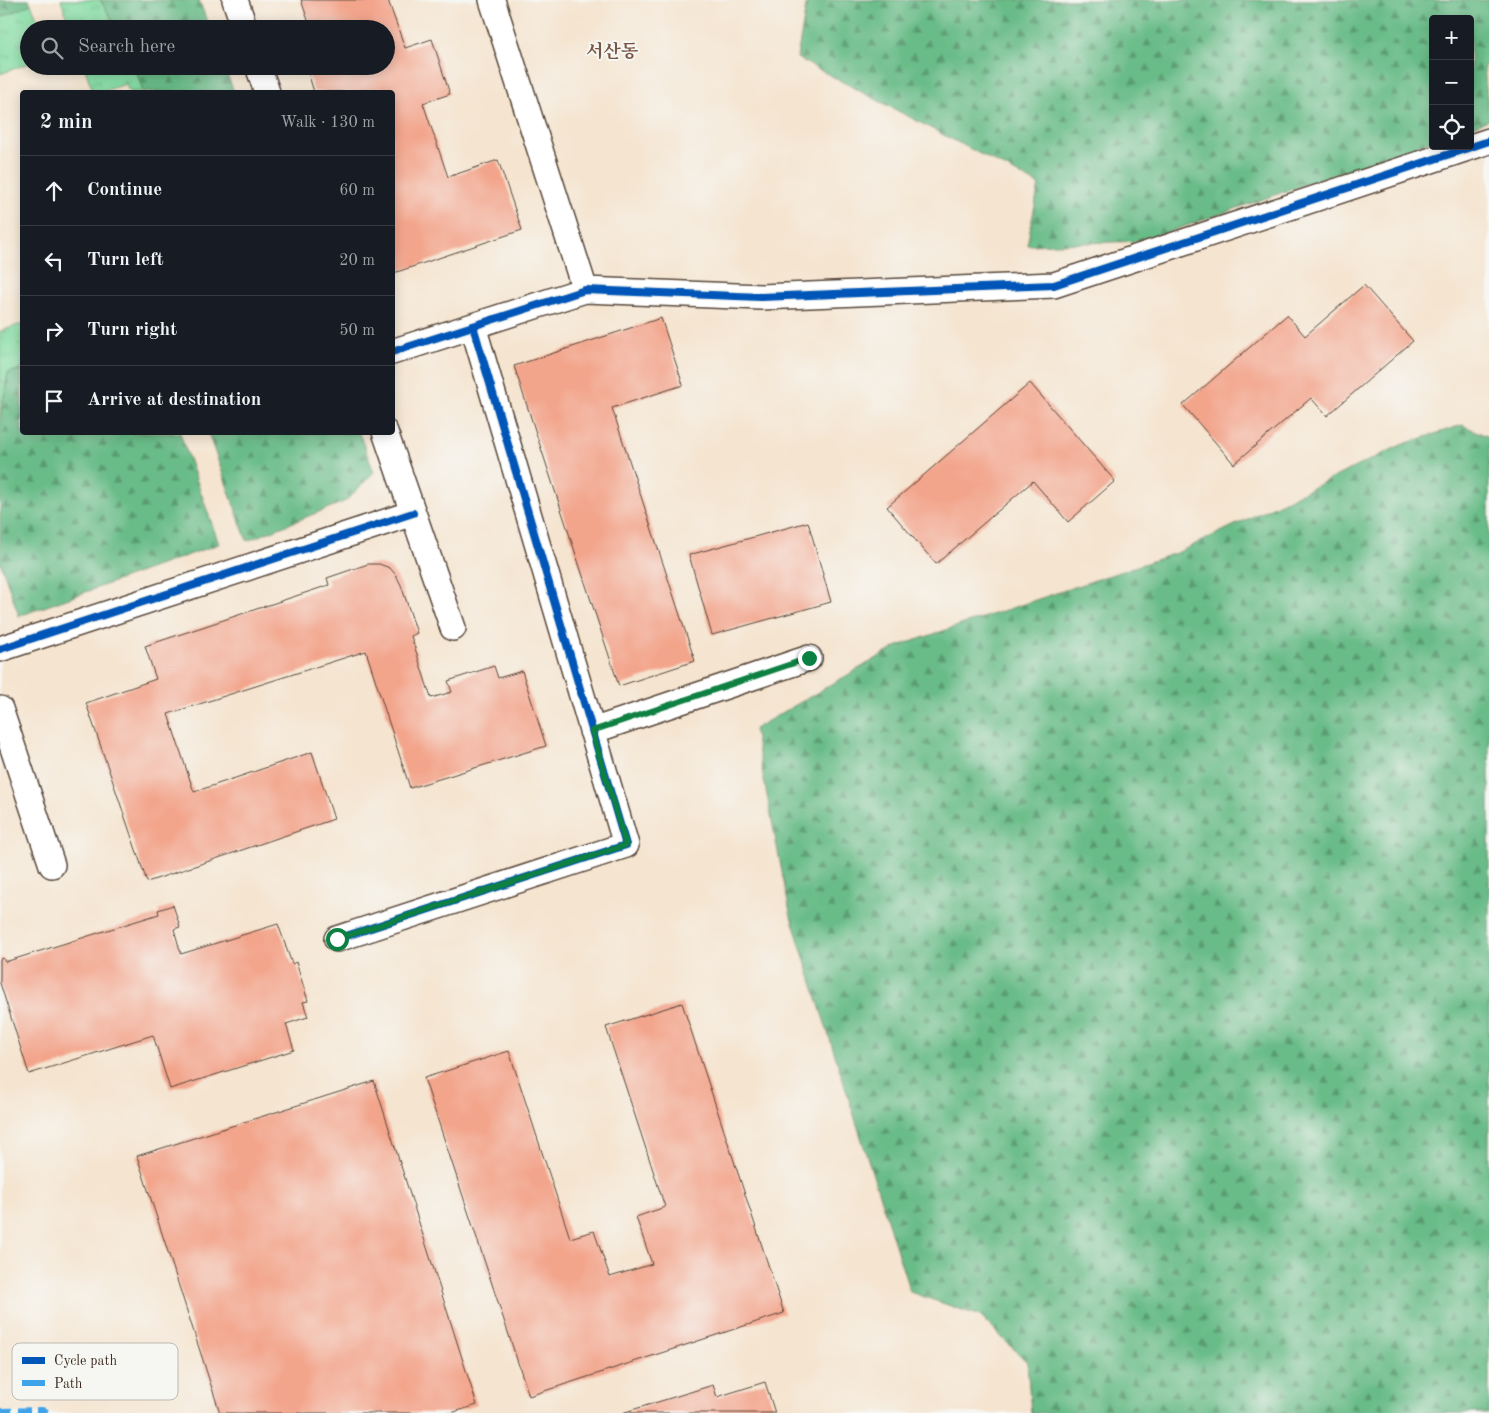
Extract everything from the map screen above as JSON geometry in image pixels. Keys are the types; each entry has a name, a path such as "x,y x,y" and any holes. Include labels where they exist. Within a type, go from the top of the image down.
{"street":[{"path":"235,0 242,20"},
{"path":"492,0 585,290"},
{"path":"261,75 266,90"},
{"path":"395,351 585,290 761,297 1054,285 1489,141"},
{"path":"337,939 626,845 473,326"},
{"path":"386,435 453,628"},
{"path":"0,648 413,513"},
{"path":"592,731 809,658"},
{"path":"0,709 52,866"}],"green space":[{"path":"0,0 29,0 31,4 0,18"},
{"path":"61,0 100,0 112,20 68,20"},
{"path":"100,0 199,0 207,20 112,20"},
{"path":"807,0 1489,0 1489,63 1484,65 1489,120 1474,126 1474,15 1429,15 1429,141 1143,241 1027,245 1039,185 797,58"},
{"path":"31,4 38,20 20,20 20,66 0,74 0,18"},
{"path":"87,75 138,75 142,90 128,90 126,84 106,90 92,90"},
{"path":"138,75 227,75 233,90 142,90"},
{"path":"20,325 20,370 8,373 0,419 0,331"},
{"path":"20,370 20,435 181,435 219,544 19,616 0,561 0,419 8,373"},
{"path":"1462,425 1489,437 1489,1413 1031,1413 1027,1362 980,1316 910,1292 790,913 754,729 898,646 1179,552 1401,445"},
{"path":"209,435 360,435 374,472 346,501 247,541"}],"building":[{"path":"301,0 388,0 405,48 432,39 450,94 423,103 448,177 498,160 522,230 395,273 395,90 313,90 309,75 395,75 395,20 308,20"},
{"path":"1364,285 1413,341 1327,416 1311,398 1234,464 1183,405 1287,315 1305,336"},
{"path":"661,318 683,385 612,408 695,661 619,686 514,366"},
{"path":"1030,383 1115,481 1068,522 1033,481 936,564 887,507"},
{"path":"808,522 831,602 712,635 689,555"},
{"path":"368,564 379,564 390,568 401,585 417,633 411,636 431,698 452,692 448,681 494,666 498,678 522,671 546,746 410,788 366,651 168,714 194,792 312,752 334,819 147,882 86,703 156,679 145,646 329,585 327,578"},
{"path":"173,905 180,927 174,929 181,954 278,924 292,964 296,962 308,1001 303,1002 308,1017 286,1024 294,1050 170,1089 153,1035 29,1074 0,983 0,959 3,958 5,962 159,914 158,910"},
{"path":"682,1003 784,1313 529,1396 424,1078 509,1051 570,1238 594,1231 610,1277 652,1264 636,1217 665,1207 606,1027"},
{"path":"374,1081 477,1405 451,1413 220,1413 137,1156"},
{"path":"765,1382 775,1413 622,1413 713,1385 717,1397"}],"marked path":[{"path":"0,1411 42,1410 51,1413"}],"cycle path":[{"path":"395,351 585,290 761,297 1054,285 1489,141"},
{"path":"337,939 626,845 473,326"},
{"path":"0,649 413,513"}],"district":[{"name":"서산동","path":"612,51"}],"route":[{"path":"337,939 626,845 592,731 809,658"}]}
